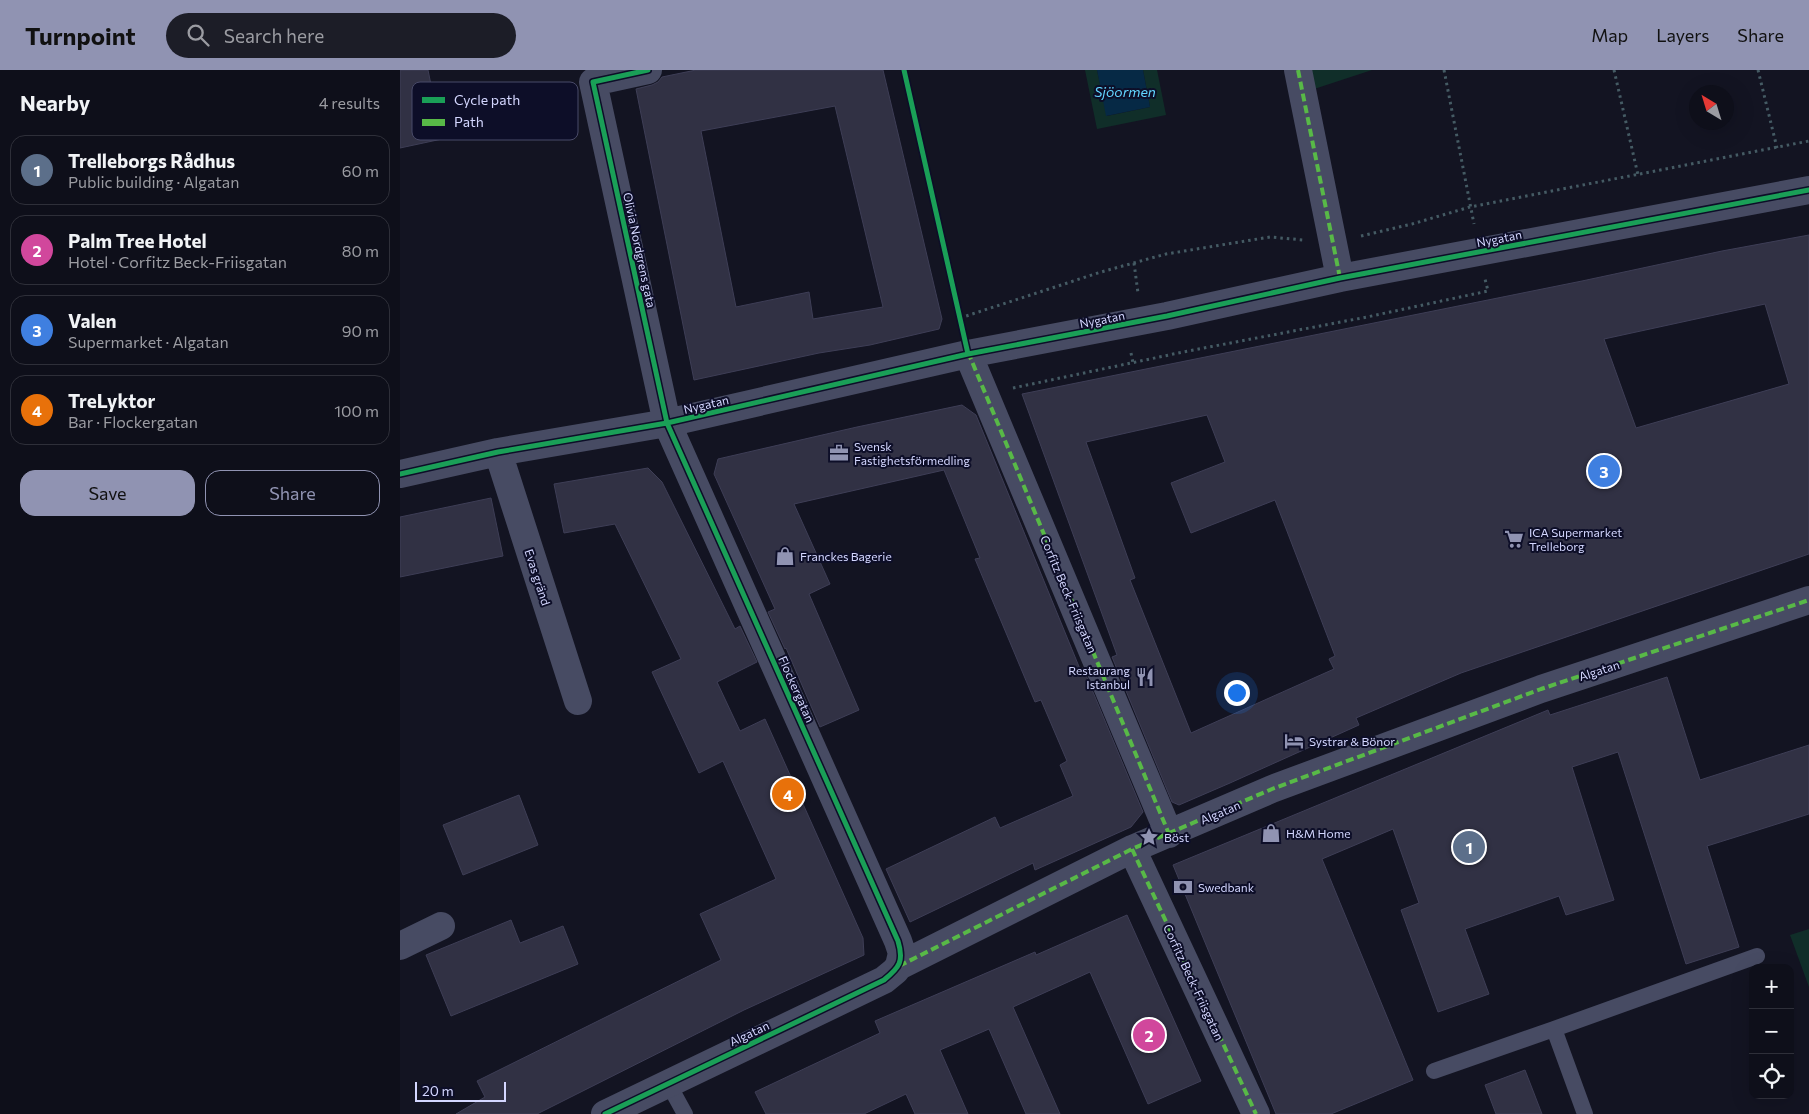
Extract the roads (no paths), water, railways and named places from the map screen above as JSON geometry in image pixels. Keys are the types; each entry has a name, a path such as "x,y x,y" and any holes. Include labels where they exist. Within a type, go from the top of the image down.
{"street":[{"name":"Olivia Nordgrens gata","path":"648,70 593,82 667,423"},
{"path":"1298,70 1340,278"},
{"name":"Nygatan","path":"400,474 498,452 667,423 968,354 1167,316 1340,278 1809,190"},
{"name":"Corfitz Beck-Friisgatan","path":"968,354 1169,834"},
{"name":"Flockergatan","path":"667,423 898,941 902,953 899,966"},
{"name":"Evas gränd","path":"498,452 578,701"},
{"name":"Algatan","path":"605,1114 884,980 899,966 1132,849 1272,789 1541,689 1809,600"},
{"name":"Corfitz Beck-Friisgatan","path":"1132,849 1256,1114"},
{"path":"400,946 441,926"}],"lane":[{"path":"1434,1071 1757,956"},
{"path":"1554,1029 1585,1114"},
{"path":"668,1083 684,1114"}],"water":[{"name":"Sjöormen","path":"1097,70 1143,70 1150,107 1106,116"}],"place":[{"name":"Svensk Fastighetsförmedling","path":"839,453"},
{"name":"Valen","path":"1604,471"},
{"name":"ICA Supermarket Trelleborg","path":"1514,539"},
{"name":"Franckes Bagerie","path":"785,556"},
{"name":"Restaurang Istanbul","path":"1145,677"},
{"name":"Systrar & Bönor","path":"1294,741"},
{"name":"TreLyktor","path":"788,794"},
{"name":"H&M Home","path":"1271,833"},
{"name":"Böst","path":"1149,837"},
{"name":"Trelleborgs Rådhus","path":"1469,847"},
{"name":"Swedbank","path":"1183,887"},
{"name":"Palm Tree Hotel","path":"1149,1035"}]}
